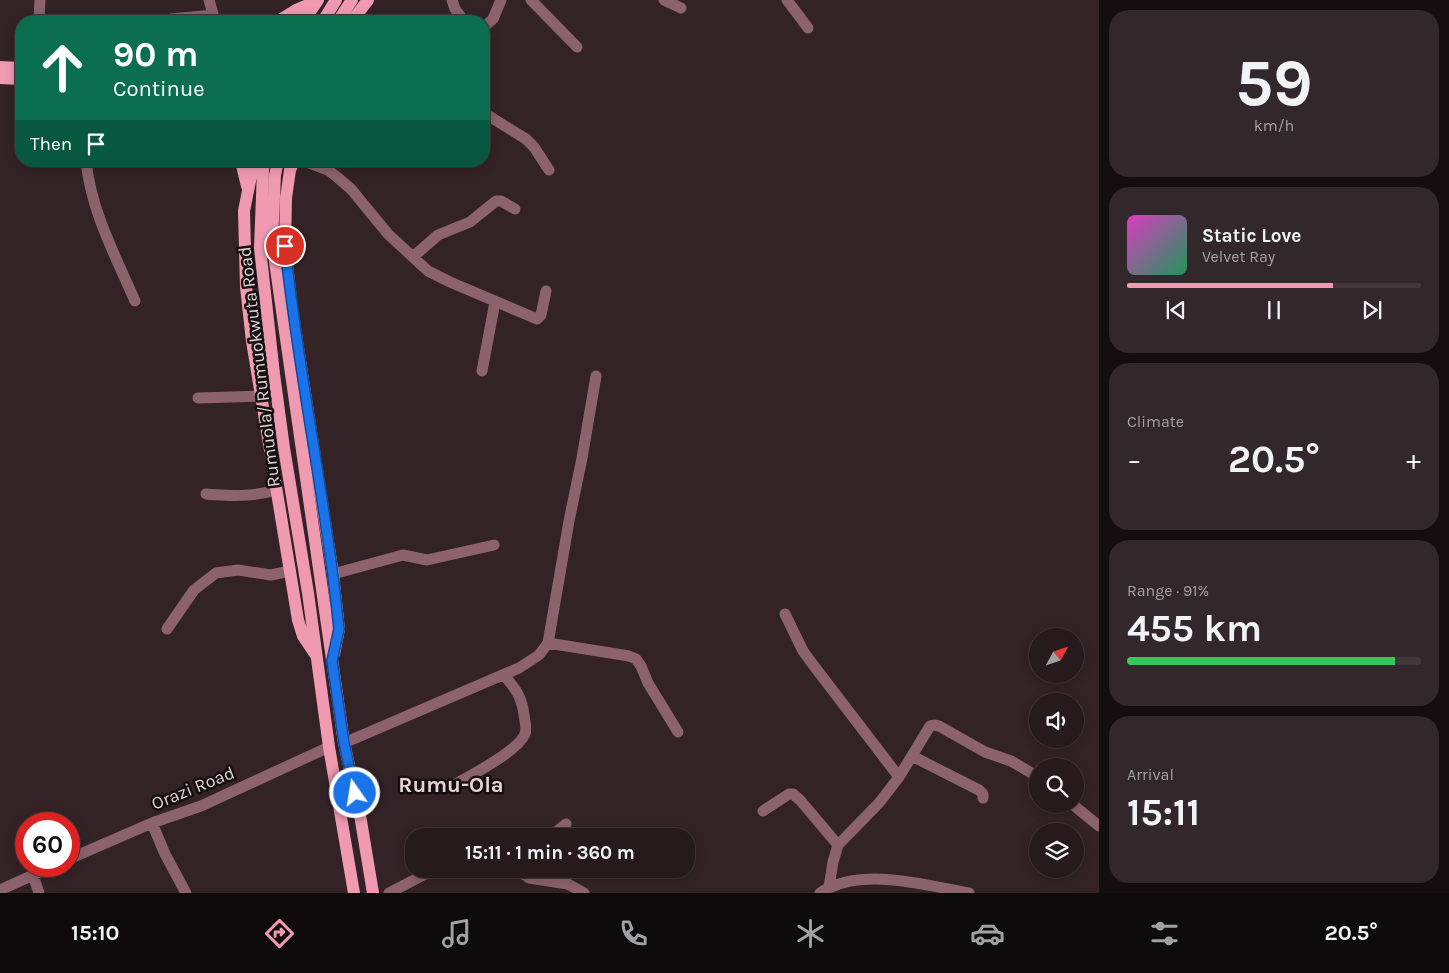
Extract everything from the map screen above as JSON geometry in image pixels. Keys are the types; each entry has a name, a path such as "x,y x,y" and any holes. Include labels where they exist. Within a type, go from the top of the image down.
{"main road":[{"path":"327,15 336,0"},
{"path":"342,15 352,0"},
{"path":"357,15 368,0"},
{"path":"288,15 318,1"},
{"path":"308,15 318,1"},
{"path":"0,67 15,68"},
{"path":"0,78 15,79"},
{"path":"242,167 248,191"},
{"path":"253,167 244,211 246,287 261,396 298,620 302,636 316,653"},
{"name":"Rumuola/ Rumuokwuta Road","path":"263,167 260,248 284,448 308,593 329,747 354,893"},
{"name":"Rumuola/ Rumuokwuta Road","path":"277,167 272,241 344,743 359,809 373,893"},
{"path":"291,167 286,198 285,246 292,309 333,574 339,629 331,656"}],"street":[{"path":"39,15 40,0"},
{"path":"209,0 213,15"},
{"path":"452,0 460,15"},
{"path":"490,22 493,20 501,0"},
{"path":"531,0 577,47"},
{"path":"664,0 681,8"},
{"path":"787,0 808,28"},
{"path":"490,117 534,146 549,170"},
{"path":"87,167 90,194 135,301"},
{"path":"320,167 328,170 351,189 388,234 428,271 537,319 541,315 546,291"},
{"path":"413,257 438,235 463,226 496,201 501,201 515,209"},
{"path":"482,371 495,302"},
{"path":"344,743 529,662 539,655 548,643 568,521 582,458 596,376"},
{"path":"198,398 261,396"},
{"path":"206,494 234,497 276,490"},
{"path":"333,574 403,555 427,560 494,545"},
{"path":"167,629 194,590 216,573 238,570 271,575 290,571"},
{"path":"785,614 803,651 899,777"},
{"path":"548,643 629,656 636,659 648,683 678,732"},
{"path":"456,784 509,752 524,736 526,731 524,713 519,695 504,674"},
{"path":"825,890 838,845 879,803 899,777 927,730 934,725 985,752 1011,761 1029,772"},
{"name":"Orazi Road","path":"80,854 152,823 200,806 329,747"},
{"path":"912,756 979,790 984,798"},
{"path":"764,811 789,794 793,794 838,845"},
{"path":"1083,813 1099,826"},
{"path":"152,823 165,854 186,893"},
{"path":"561,828 566,824"},
{"path":"0,890 29,877"},
{"path":"34,877 39,893"},
{"path":"390,893 418,878"},
{"path":"529,878 568,884 584,893"},
{"path":"825,890 856,880 883,879 969,893"}],"district":[{"name":"Rumu-Ola","path":"451,784"}],"route":[{"path":"285,246 292,309 333,574 339,629 332,661 344,743 355,793"}]}
